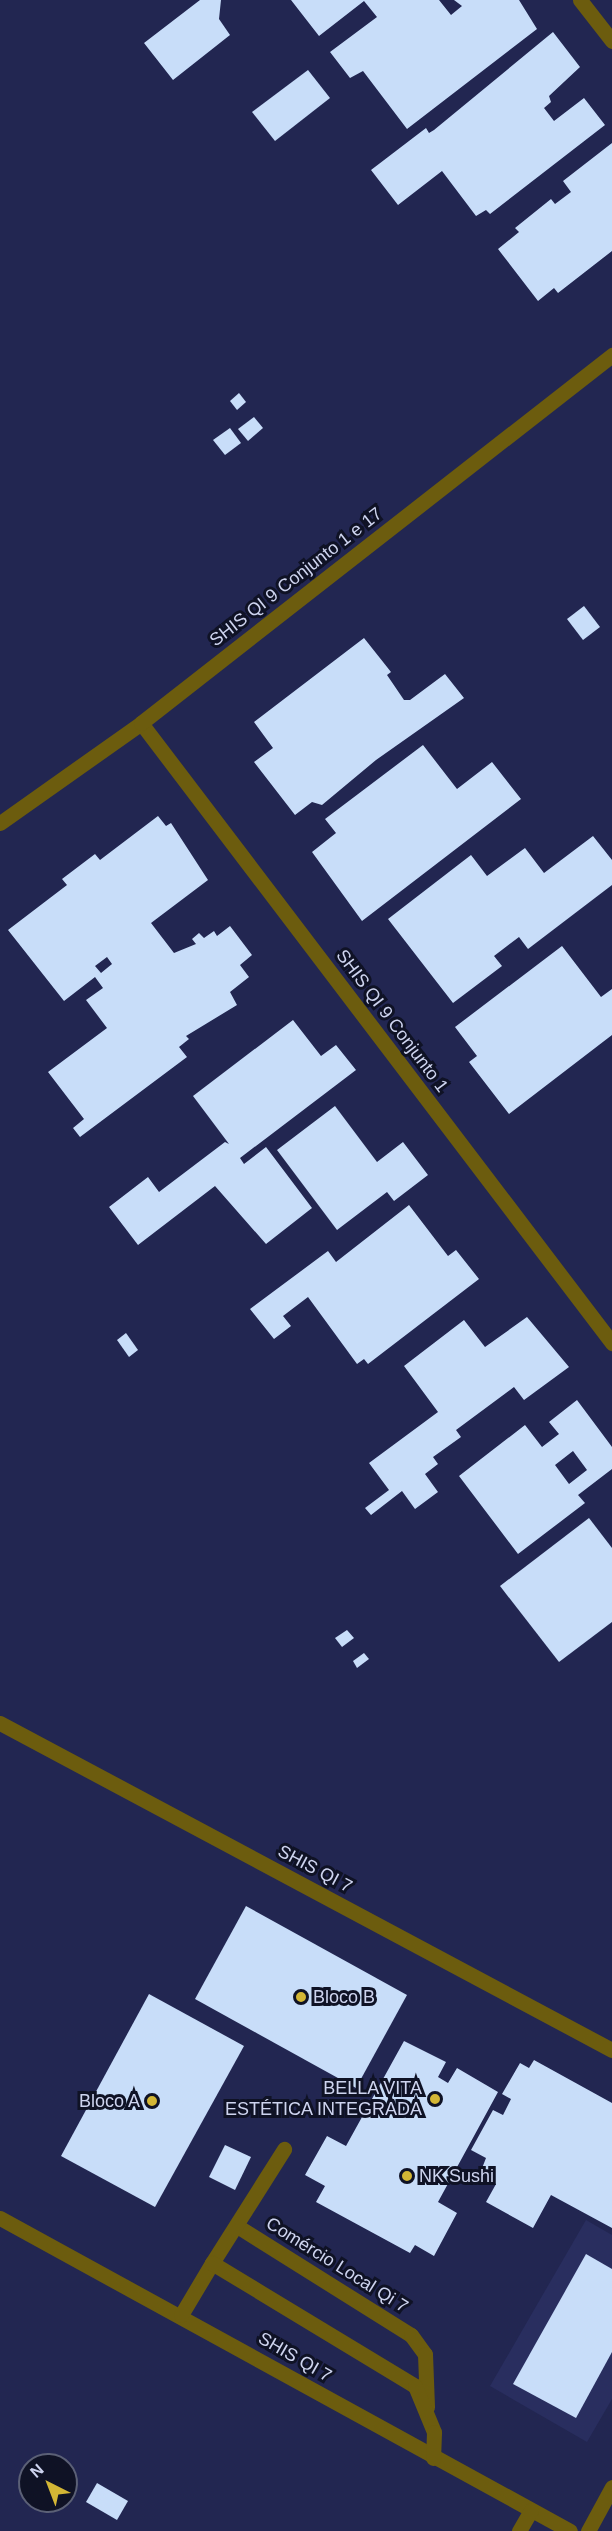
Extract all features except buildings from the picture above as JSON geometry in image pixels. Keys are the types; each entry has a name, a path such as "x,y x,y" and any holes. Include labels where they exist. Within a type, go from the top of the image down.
{"street":[{"path":"580,0 612,41"},
{"name":"SHIS QI 9 Conjunto 1 e 17","path":"0,824 141,723 612,355"},
{"name":"SHIS QI 9 Conjunto 1","path":"141,723 612,1343"},
{"name":"SHIS QI 7","path":"0,1723 612,2050"},
{"name":"Comércio Local Qi 7","path":"181,2315 284,2149"},
{"name":"SHIS QI 7","path":"0,2218 181,2315 434,2458 570,2531"},
{"name":"Comércio Local Qi 7","path":"237,2226 411,2335 425,2354 427,2407 434,2432 434,2458"},
{"name":"Comércio Local Qi 7","path":"212,2263 391,2368 415,2386 427,2407"},
{"path":"588,2531 612,2487"},
{"path":"519,2531 531,2510"}],"shaded area":[{"path":"586,2220 612,2235 612,2399 587,2442 490,2386"}],"place":[{"name":"Bloco B","path":"301,1997"},
{"name":"BELLA VITA ESTÉTICA INTEGRADA","path":"435,2099"},
{"name":"Bloco A","path":"152,2101"},
{"name":"NK Sushi","path":"407,2176"}]}
